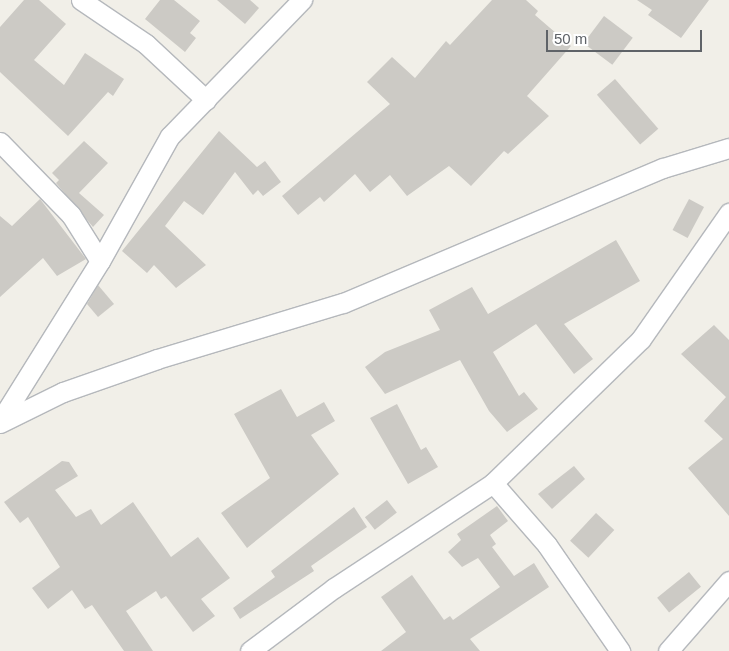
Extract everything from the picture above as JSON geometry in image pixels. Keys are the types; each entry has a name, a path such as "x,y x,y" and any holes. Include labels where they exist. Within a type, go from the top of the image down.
{"street":[{"path":"81,0 146,44 206,100"},
{"path":"0,422 100,260 170,136 302,0"},
{"path":"0,142 71,215 100,260"},
{"path":"0,422 63,392 157,359 343,303 663,168 729,148"},
{"path":"250,651 334,588 493,483 641,339 729,212"},
{"path":"493,483 547,545 620,651"},
{"path":"668,651 729,580"}],"building":[{"path":"24,0 39,0 66,24 34,60 64,85 85,53 124,79 113,96 108,92 68,136 0,72 0,27"},
{"path":"160,0 174,0 200,21 190,33 196,38 185,52 145,19"},
{"path":"217,0 250,0 259,8 245,24"},
{"path":"492,0 526,0 538,11 535,15 571,46 527,96 549,116 508,154 504,151 471,186 449,166 407,196 390,175 370,192 355,174 324,202 320,197 298,215 282,196 390,104 367,82 392,57 415,78 446,41 450,45"},
{"path":"637,0 709,0 681,38 648,15 652,10"},
{"path":"604,16 633,38 612,65 584,43"},
{"path":"615,79 658,129 640,145 597,95"},
{"path":"219,131 257,167 265,161 281,182 263,196 258,190 253,195 235,172 203,215 184,201 165,226 206,265 176,288 154,265 147,273 122,251"},
{"path":"84,141 108,163 79,193 104,215 93,227 56,183 59,180 52,173"},
{"path":"40,199 86,259 57,276 43,258 0,297 0,216 12,226"},
{"path":"689,199 704,207 688,238 673,230"},
{"path":"616,240 640,281 564,324 593,359 574,374 536,324 493,352 519,396 524,392 538,409 507,432 489,411 460,360 385,394 365,367 385,352 440,330 429,310 472,287 488,314"},
{"path":"98,285 114,304 98,317 87,304"},
{"path":"714,325 729,340 729,516 688,468 723,439 704,421 726,397 681,354"},
{"path":"281,389 297,417 324,402 335,421 311,435 339,474 247,548 221,513 270,478 234,414"},
{"path":"397,404 421,450 426,447 438,467 408,484 370,418"},
{"path":"62,461 69,462 78,476 55,490 76,517 91,509 101,525 133,502 171,557 198,537 230,578 201,599 215,616 193,632 166,596 161,599 156,591 126,611 153,651 124,651 92,605 85,609 72,590 48,609 32,588 60,567 28,517 20,523 4,502"},
{"path":"574,466 585,479 552,509 538,494"},
{"path":"387,500 397,513 375,530 365,517"},
{"path":"497,506 508,521 490,535 496,544 492,547 514,576 534,563 549,587 470,639 480,651 381,651 406,632 381,597 412,575 444,620 450,616 453,620 500,587 478,558 462,567 448,552 461,540 457,534"},
{"path":"354,507 367,527 311,566 314,571 240,619 233,608 275,577 271,571"},
{"path":"596,513 614,530 588,558 570,541"},
{"path":"689,572 701,587 669,613 657,598"}]}
